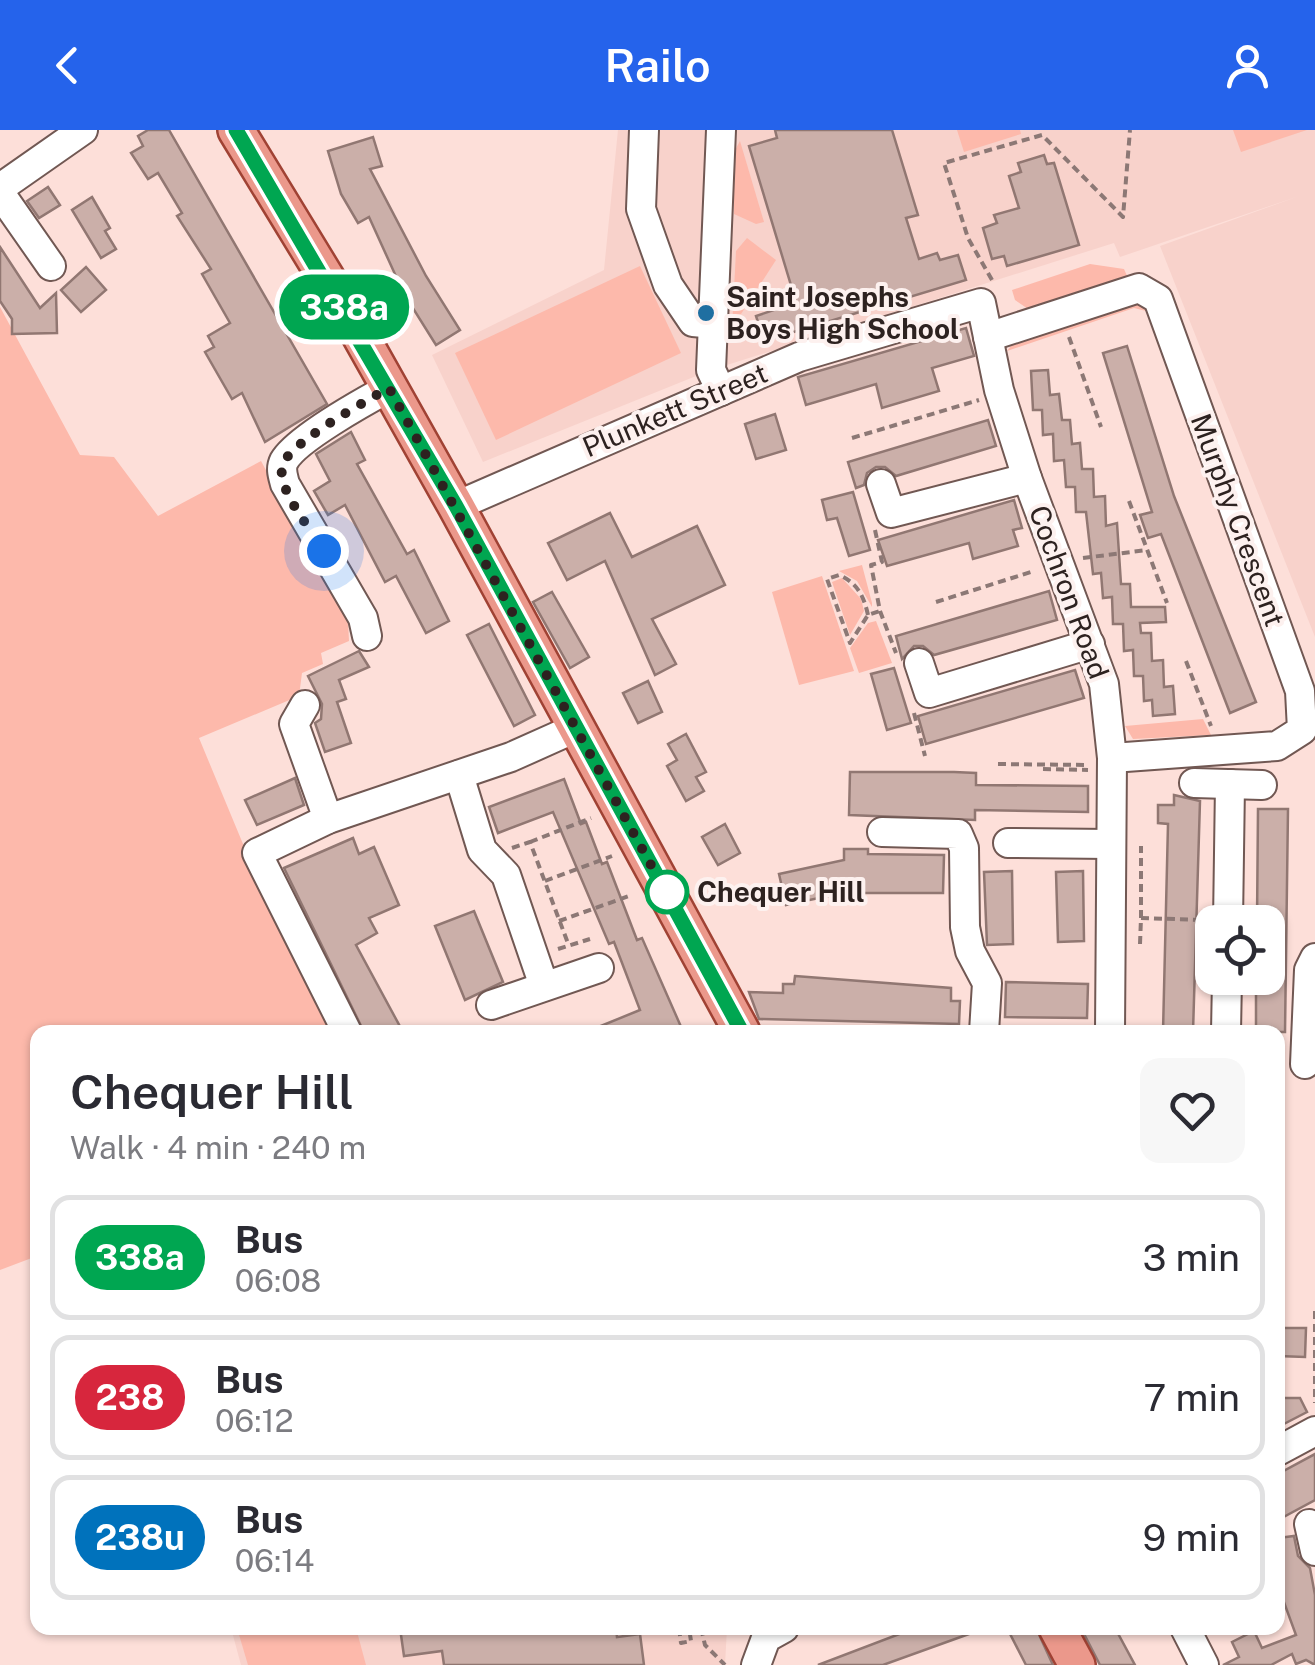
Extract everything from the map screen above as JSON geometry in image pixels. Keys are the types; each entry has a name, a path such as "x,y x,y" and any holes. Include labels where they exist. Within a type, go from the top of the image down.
{"main road":[{"path":"236,130 456,506 738,1025"},
{"path":"1062,1635 1077,1665"}],"street":[{"path":"52,266 0,191 83,130"},
{"path":"644,130 641,209 668,285 693,322 714,324"},
{"path":"721,130 711,370 721,391"},
{"name":"Murphy Crescent","path":"988,337 1138,288 1158,299 1302,702 1302,730 1277,746 1103,765"},
{"path":"981,303 988,337"},
{"name":"Plunkett Street","path":"456,506 799,357 981,303"},
{"name":"Cochron Road","path":"988,337 1052,564 1090,644 1104,684 1103,765 1110,844 1110,1025"},
{"path":"367,636 364,618 284,484 281,469 285,458 338,418 389,388"},
{"path":"881,484 890,514 1028,478"},
{"path":"911,666 929,693 1090,644"},
{"path":"306,705 294,724 328,820"},
{"path":"344,1025 258,854 328,820 458,775 578,727"},
{"path":"458,775 482,850 506,876 544,986"},
{"path":"1194,783 1262,785"},
{"path":"1228,905 1230,784"},
{"path":"882,832 958,834 964,848 964,927 970,950 987,983 984,1025"},
{"path":"1008,843 1110,844"},
{"path":"1299,1064 1309,970 1315,958"},
{"path":"490,1005 600,968"},
{"path":"1226,1025 1227,995"},
{"path":"1285,1447 1315,1431"},
{"path":"756,1665 766,1638 771,1635"},
{"path":"1195,1635 1204,1665"}],"path":[{"path":"981,303 996,287 968,238 944,163 1042,134 1122,217 1130,130"},
{"path":"1084,331 1068,336 1101,427"},
{"path":"852,438 988,398"},
{"path":"1129,502 1167,603"},
{"path":"874,530 882,562 871,565 880,610 911,666"},
{"path":"936,602 1052,564 1147,550"},
{"path":"868,616 863,596 852,582 840,575 826,579 850,643 868,616 880,610"},
{"path":"1186,660 1221,752"},
{"path":"913,708 925,756"},
{"path":"998,764 1103,765"},
{"path":"1043,769 1103,765"},
{"path":"488,857 591,818"},
{"path":"530,842 568,946"},
{"path":"1140,944 1142,846"},
{"path":"545,882 612,856"},
{"path":"560,922 629,896"},
{"path":"1140,918 1195,920"},
{"path":"534,956 590,939"},
{"path":"1314,1311 1315,1402"},
{"path":"703,1635 705,1645 725,1665"}],"shaded area":[{"name":"Saint Josephs Boys High School","path":"618,130 1315,130 1315,637 1160,246 1299,196 1120,257 1114,243 711,370 483,462 432,355 604,270"},
{"path":"957,130 1020,130 1021,134 964,152"},
{"path":"1233,130 1307,130 1241,152"},
{"path":"740,141 764,222 756,224 734,214 734,152"},
{"path":"747,238 776,260 732,328 736,251"},
{"path":"1090,264 1124,269 1128,278 1031,311 1015,300 1012,290"},
{"path":"640,266 681,353 496,440 455,353"},
{"path":"1132,294 1150,312 1134,308 1007,351 1020,334"},
{"path":"0,307 80,455 114,457 158,516 261,461 348,621 349,641 321,653 323,664 302,673 299,696 199,738 248,856 334,1025 30,1025 30,1259 0,1270"},
{"path":"862,565 872,607 857,581 839,571"},
{"path":"822,576 854,671 799,685 772,592"},
{"path":"842,578 861,599 864,611 850,635 832,582"},
{"path":"876,621 892,663 859,673 850,648 868,623"},
{"path":"1203,719 1211,735 1133,739 1125,726"},
{"path":"233,1635 727,1635 725,1665 241,1665"},
{"path":"239,1635 358,1635 366,1665 248,1665"}],"building":[{"path":"148,130 169,130 327,404 265,442 242,393 232,399 205,352 214,347 208,336 230,323 202,274 211,269 177,216 182,213 158,173 148,179 131,153 143,146 138,136"},
{"path":"775,130 892,130 918,215 906,218 919,259 937,253 940,260 958,255 966,280 764,341 756,316 777,309 773,298 793,292 749,146 777,138"},
{"path":"373,137 382,166 370,169 426,276 460,330 436,345 404,294 369,217 358,223 341,194 328,151"},
{"path":"1044,155 1047,164 1054,163 1079,245 1007,266 1004,256 992,259 983,228 997,223 994,215 1019,208 1009,176 1021,172 1018,163"},
{"path":"48,187 60,205 39,218 27,201"},
{"path":"92,197 110,228 105,231 116,249 101,258 72,210"},
{"path":"0,247 40,308 56,293 57,333 12,334 12,319 0,301"},
{"path":"86,267 106,290 81,312 61,290"},
{"path":"966,328 974,356 932,368 939,391 882,408 876,384 806,405 798,377"},
{"path":"1127,346 1174,496 1256,702 1230,713 1161,534 1148,538 1140,515 1152,512 1103,353"},
{"path":"1048,370 1050,395 1059,394 1062,420 1070,420 1072,444 1080,443 1082,469 1093,469 1094,497 1105,496 1106,526 1117,523 1121,584 1130,584 1131,607 1165,607 1166,622 1140,623 1141,633 1151,633 1152,661 1163,660 1164,687 1173,686 1175,714 1153,716 1152,700 1144,701 1143,676 1134,676 1133,650 1124,651 1123,624 1113,624 1112,597 1103,598 1101,573 1093,574 1086,512 1076,512 1075,487 1066,487 1064,460 1054,461 1053,434 1043,435 1042,410 1033,410 1031,371"},
{"path":"775,414 786,450 756,459 745,424"},
{"path":"988,420 996,446 896,476 885,467 876,467 867,473 864,485 856,488 848,462"},
{"path":"351,432 365,460 357,464 407,554 414,550 449,621 426,633 396,576 385,582 345,505 328,515 314,491 330,481 316,454"},
{"path":"853,492 870,550 849,556 837,518 827,520 822,500"},
{"path":"1014,500 1022,528 1013,530 1018,546 973,559 969,543 887,566 878,540"},
{"path":"610,513 632,557 697,526 725,585 652,619 676,664 655,675 605,561 567,580 548,543"},
{"path":"1049,591 1057,620 934,655 923,646 914,646 902,659 896,636"},
{"path":"552,592 589,657 570,668 533,602"},
{"path":"489,624 535,715 514,726 467,635"},
{"path":"359,651 369,667 339,680 346,699 337,702 351,743 325,752 315,723 321,719 322,704 308,676"},
{"path":"894,668 911,723 887,730 871,674"},
{"path":"1075,670 1084,698 926,744 918,716"},
{"path":"648,681 662,712 638,723 623,693"},
{"path":"686,734 706,772 696,777 704,791 686,801 667,766 677,760 668,744"},
{"path":"850,772 976,773 976,785 1088,786 1088,812 975,810 975,820 849,815"},
{"path":"295,778 304,805 257,825 245,800"},
{"path":"564,779 581,824 586,822 602,864 607,862 637,940 642,938 680,1025 603,1025 640,1010 614,942 609,944 553,812 498,833 489,807"},
{"path":"1174,795 1200,801 1193,1025 1163,1025 1168,824 1158,823 1158,805 1174,805"},
{"path":"1258,809 1288,809 1285,1032 1285,1025 1256,1025 1256,995 1285,995 1285,905 1257,905"},
{"path":"725,824 740,853 718,865 702,837"},
{"path":"353,838 359,854 374,847 399,905 369,918 377,933 356,945 399,1025 361,1025 284,868"},
{"path":"844,849 868,849 868,854 944,855 943,893 861,893 861,889 786,905 779,874 844,860"},
{"path":"1012,871 1013,944 987,945 984,872"},
{"path":"1083,871 1084,941 1058,942 1056,872"},
{"path":"474,911 503,982 465,1000 435,926"},
{"path":"795,976 951,988 951,1001 960,1001 959,1024 759,1019 749,992 783,993 783,984 794,984"},
{"path":"1006,982 1088,984 1087,1018 1005,1017"},
{"path":"1285,1328 1306,1328 1305,1357 1285,1356"},
{"path":"1285,1398 1300,1398 1307,1412 1285,1423"},
{"path":"1315,1454 1315,1500 1285,1516 1285,1470"},
{"path":"1294,1536 1298,1556 1310,1568 1315,1595 1315,1665 1306,1660 1296,1664 1292,1654 1271,1665 1223,1665 1239,1657 1232,1642 1246,1635 1256,1635 1262,1648 1296,1635 1285,1605 1285,1537"},
{"path":"401,1635 640,1635 644,1665 444,1665 442,1651 404,1656"},
{"path":"897,1635 966,1635 883,1665 818,1665"},
{"path":"1011,1635 1039,1635 1053,1665 1026,1665"},
{"path":"1085,1635 1119,1635 1135,1665 1100,1665"}],"bus line":[{"name":"338a","path":"236,130 347,312 456,506 738,1025"}],"place":[{"name":"Saint Josephs Boys High School","path":"706,313"},
{"name":"Chequer Hill","path":"667,892"}],"route":[{"path":"324,551 284,484 281,469 285,458 338,418 389,388 668,896 667,892"}]}
